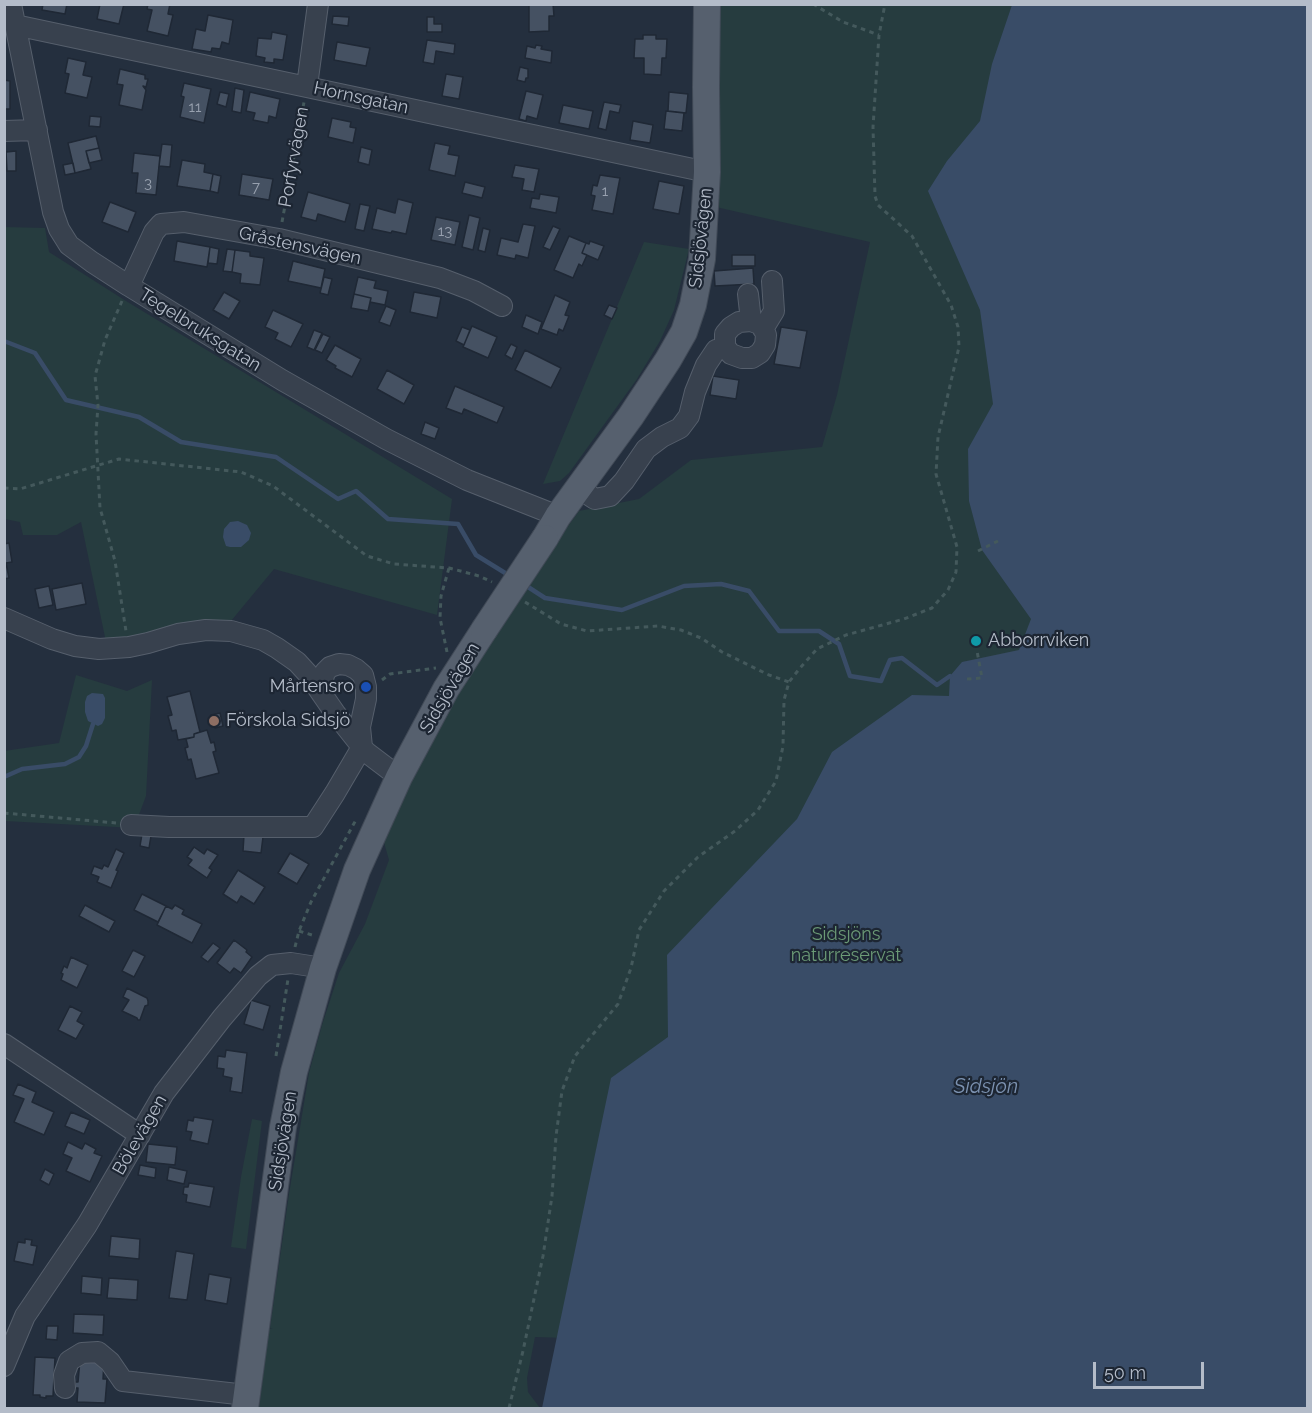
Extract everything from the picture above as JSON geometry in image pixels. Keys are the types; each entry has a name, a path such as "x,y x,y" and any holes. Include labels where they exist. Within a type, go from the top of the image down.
{"main road":[{"name":"Sidsjövägen","path":"245,1402 283,1127 294,1072 323,968 357,870 399,777 446,689 551,527 631,416 668,360 684,332 693,305 702,259 707,172 707,4"}],"street":[{"name":"Tegelbruksgatan","path":"11,4 53,212 59,229 69,245 129,286 282,380 398,446 467,480 551,527"},
{"name":"Porfyrvägen","path":"307,87 318,4"},
{"name":"Hornsgatan","path":"15,25 707,172"},
{"path":"4,130 37,130"},
{"name":"Gråstensvägen","path":"129,286 154,232 161,224 184,222 279,239 440,278 474,291 502,306"},
{"path":"748,294 757,325 766,335 765,345 760,353 752,358 742,358 732,354 725,347 725,334 739,322 757,325 774,311 772,280"},
{"path":"578,488 595,499 610,496 624,481 646,449 662,437 686,432 695,392 706,364 716,350 725,347"},
{"path":"4,618 52,639 75,646 99,649 148,644 178,634 206,630 231,631 263,640 297,662 366,752 399,777"},
{"path":"131,825 313,827 362,747 360,727 366,699 363,675 348,665 339,664 330,667 322,679 323,695"},
{"name":"Bölevägen","path":"4,1366 25,1316 87,1226 164,1093 222,1018 258,976 272,965 302,964 323,968"},
{"path":"4,1044 140,1135"},
{"path":"65,1388 64,1375 69,1361 82,1353 98,1353 110,1362 123,1382 245,1402"}],"path":[{"path":"813,4 843,22 879,35"},
{"path":"509,1408 543,1256 552,1196 562,1091 575,1056 618,1004 631,968 639,930 664,891 698,857 735,831 758,810 776,781 783,746 784,700 789,682 816,650 846,635 904,619 932,608 948,590 956,572 957,547 936,474 938,437 959,347 958,327 951,305 912,236 878,205 875,196 873,127 879,35 885,4"},
{"name":"Porfyrvägen","path":"279,239 307,87"},
{"path":"129,286 105,340 95,376 98,405 96,434 100,508 115,561 129,647"},
{"path":"4,488 20,489 119,459 241,472 273,486 367,556 394,564 448,568 479,576 494,583"},
{"path":"978,551 998,542"},
{"path":"448,568 441,596 441,618 449,662"},
{"path":"518,598 561,624 587,632 658,626 681,630 701,638 722,652 769,675 789,682"},
{"path":"968,679 982,678 977,651"},
{"path":"379,682 390,674 438,668"},
{"path":"4,813 131,825"}],"green space":[{"name":"Sidsjön","path":"717,5 1307,5 1307,1408 567,1338 535,1337 527,1378 528,1392 540,1408 259,1408 269,1329 273,1328 270,1328 309,1073 339,973 365,924 389,860 377,818 498,623 579,511 639,499 691,460 822,447 837,395 870,242 716,207"},
{"path":"5,227 45,228 49,252 452,499 437,615 274,569 231,621 106,642 81,522 57,535 23,535 20,522 5,519"},
{"path":"644,242 689,249 674,310 660,341 637,379 569,473 560,481 543,484"},
{"path":"76,675 127,691 152,680 146,796 134,828 5,821 4,751 59,743"},
{"path":"252,1119 262,1121 246,1249 231,1247"}],"water":[{"name":"Sidsjön","path":"1012,5 1307,5 1307,1408 542,1408 611,1078 668,1037 667,955 797,819 832,752 912,695 949,696 950,676 962,662 1019,650 1031,619 982,550 969,501 968,449 993,404 980,310 928,191 947,161 980,121 992,64"},
{"path":"238,521 247,525 251,533 249,540 241,547 226,546 223,537 224,529 230,522"},
{"path":"92,693 103,694 105,698 105,718 98,726 88,721 85,712 87,696"}],"building":[{"path":"43,4 67,4 65,14 42,10"},
{"path":"100,4 124,4 119,24 97,19"},
{"path":"148,4 170,4 168,14 173,15 168,36 147,31 152,10 147,9"},
{"path":"529,4 553,4 554,16 549,16 549,31 529,32"},
{"path":"208,15 233,20 229,44 222,42 220,49 212,48 211,52 192,49 196,29 205,31"},
{"path":"333,16 349,17 348,26 332,24"},
{"path":"427,17 434,17 434,24 442,24 442,32 427,32"},
{"path":"272,32 287,35 283,60 274,59 274,63 264,62 265,58 256,56 258,38 271,39"},
{"path":"643,35 656,35 656,39 667,39 666,58 662,58 661,75 644,74 644,58 634,58 635,39 643,39"},
{"path":"427,40 455,44 454,54 436,51 434,64 423,62"},
{"path":"337,42 370,48 366,66 334,60"},
{"path":"536,45 542,46 541,49 552,51 551,63 525,58 527,46 535,48"},
{"path":"68,58 86,62 83,75 92,77 87,98 65,93 69,74 65,73"},
{"path":"520,67 528,69 528,78 525,82 517,80"},
{"path":"120,69 145,75 145,79 148,79 146,87 143,86 146,90 142,110 119,105 123,85 117,84"},
{"path":"446,74 463,77 459,99 442,96"},
{"path":"4,80 10,81 10,109 4,109"},
{"path":"184,83 211,89 204,123 180,117"},
{"path":"235,88 244,90 241,113 232,111"},
{"path":"526,91 543,95 537,119 527,116 526,121 519,119"},
{"path":"220,92 229,94 226,107 217,104"},
{"path":"250,92 280,99 276,118 269,116 268,123 253,120 255,113 246,111"},
{"path":"669,92 688,94 686,113 668,111"},
{"path":"604,102 621,105 619,113 610,111 606,130 598,128"},
{"path":"563,105 593,111 589,129 559,123"},
{"path":"666,111 684,113 682,131 664,129"},
{"path":"90,116 101,117 100,127 89,126"},
{"path":"332,118 351,122 350,127 356,128 353,143 328,137"},
{"path":"633,121 653,125 650,143 630,140"},
{"path":"96,136 99,148 86,151 91,169 75,173 68,143"},
{"path":"435,143 450,146 448,154 459,156 455,176 429,170"},
{"path":"162,144 172,145 170,167 159,166"},
{"path":"361,147 372,150 369,165 358,162"},
{"path":"99,148 102,160 89,163 86,151"},
{"path":"16,151 16,171 7,171 6,152"},
{"path":"134,153 160,156 156,195 136,193 138,173 132,173"},
{"path":"182,160 205,164 204,172 213,174 210,191 177,186"},
{"path":"73,163 75,173 65,175 63,165"},
{"path":"515,165 539,169 534,192 522,190 524,179 512,177"},
{"path":"213,174 221,176 218,193 210,191"},
{"path":"242,174 273,179 269,200 239,195"},
{"path":"600,175 620,178 613,214 592,210 595,196 591,195 593,185 597,186"},
{"path":"659,181 684,186 679,214 653,209"},
{"path":"465,182 485,187 482,198 462,193"},
{"path":"308,192 350,204 345,222 318,214 316,221 301,217"},
{"path":"540,194 559,197 556,213 530,208 532,198 539,199"},
{"path":"398,199 413,203 406,234 372,229 377,208 395,213"},
{"path":"110,202 136,212 128,232 102,222"},
{"path":"360,204 370,206 364,231 355,229"},
{"path":"469,215 480,218 473,250 462,247"},
{"path":"436,217 460,222 455,245 431,240"},
{"path":"523,224 535,226 528,258 516,255 515,259 497,255 501,238 518,242"},
{"path":"553,226 560,229 550,250 543,247"},
{"path":"483,228 490,230 485,252 478,250"},
{"path":"569,236 586,243 582,253 587,255 582,266 579,264 573,278 554,270"},
{"path":"177,241 210,247 207,267 174,261"},
{"path":"590,241 604,246 598,260 582,253 586,243 589,244"},
{"path":"210,247 219,249 217,264 208,263"},
{"path":"227,249 235,250 232,272 223,271"},
{"path":"235,250 250,252 250,256 264,258 260,285 240,283 241,274 232,272"},
{"path":"732,255 755,255 755,266 732,266"},
{"path":"293,261 325,269 321,288 288,281"},
{"path":"753,268 754,284 715,286 714,271"},
{"path":"324,277 332,279 328,295 320,293"},
{"path":"358,277 376,281 374,288 388,291 385,305 370,302 371,298 354,294"},
{"path":"224,292 240,301 229,319 213,310"},
{"path":"414,292 441,297 437,318 410,312"},
{"path":"354,294 371,298 368,311 351,308"},
{"path":"555,295 570,302 565,315 569,316 563,331 559,329 557,335 541,329"},
{"path":"609,305 617,308 612,319 604,315"},
{"path":"386,306 396,310 390,326 379,322"},
{"path":"273,310 303,324 291,347 275,339 278,333 265,327"},
{"path":"526,315 542,322 538,334 522,327"},
{"path":"472,326 497,337 488,358 463,347"},
{"path":"462,327 470,330 464,345 456,341"},
{"path":"781,327 807,331 800,368 774,364"},
{"path":"314,330 322,333 314,350 307,347"},
{"path":"323,334 330,337 322,353 315,350"},
{"path":"511,344 517,347 512,359 505,355"},
{"path":"335,345 361,359 352,377 326,360"},
{"path":"525,350 561,368 551,388 515,370"},
{"path":"387,370 414,385 404,404 377,389"},
{"path":"713,376 739,380 736,399 710,395"},
{"path":"455,386 504,407 497,423 464,409 462,414 446,408"},
{"path":"425,422 439,428 435,439 421,434"},
{"path":"9,543 12,562 6,563 9,578 4,579 4,544"},
{"path":"82,583 86,604 56,610 52,589"},
{"path":"49,586 53,605 39,608 35,589"},
{"path":"190,691 200,732 194,734 194,737 178,740 176,730 172,731 168,716 172,715 167,697"},
{"path":"220,713 223,726 215,728 211,715"},
{"path":"207,730 211,743 214,742 216,751 213,752 219,773 196,779 191,759 188,760 185,748 188,747 186,739"},
{"path":"142,834 151,836 149,848 140,846"},
{"path":"244,835 263,837 261,853 243,851"},
{"path":"194,847 204,854 207,849 218,855 209,868 212,870 207,878 188,865 192,860 187,857"},
{"path":"116,849 124,853 111,888 97,882 99,877 91,874 94,866 102,869 104,865 108,867"},
{"path":"290,853 309,864 297,884 278,873"},
{"path":"238,870 265,887 254,904 241,896 237,903 223,894"},
{"path":"142,894 166,906 158,922 134,910"},
{"path":"85,905 115,921 109,932 79,916"},
{"path":"175,905 184,910 182,914 202,924 192,943 157,925 166,906 172,909"},
{"path":"234,940 252,957 241,973 234,968 230,973 217,963"},
{"path":"213,943 220,948 208,962 201,957"},
{"path":"133,950 145,956 134,977 122,971"},
{"path":"71,957 88,965 77,988 61,980 64,966 67,968"},
{"path":"127,988 147,998 148,1005 145,1006 140,1020 122,1011 129,1000 123,997"},
{"path":"251,1000 270,1006 263,1030 244,1024"},
{"path":"70,1006 82,1012 77,1021 84,1025 76,1039 58,1030"},
{"path":"226,1050 247,1053 242,1093 230,1091 232,1078 223,1076 224,1069 217,1068 218,1056 225,1057"},
{"path":"18,1084 36,1092 32,1102 54,1112 44,1135 14,1122 24,1099 13,1095"},
{"path":"71,1112 90,1120 84,1134 65,1126"},
{"path":"194,1117 213,1120 208,1144 190,1140 192,1132 186,1131 188,1120 193,1121"},
{"path":"68,1142 82,1149 85,1143 96,1149 94,1153 102,1156 90,1182 66,1171 72,1158 63,1154"},
{"path":"148,1144 177,1147 175,1165 146,1162"},
{"path":"140,1165 156,1168 155,1178 138,1175"},
{"path":"169,1167 187,1171 184,1184 167,1180"},
{"path":"45,1169 54,1174 49,1185 40,1180"},
{"path":"189,1183 214,1187 210,1207 186,1202 187,1195 183,1194 184,1187 188,1187"},
{"path":"111,1236 140,1239 139,1259 109,1256"},
{"path":"25,1239 32,1240 31,1245 37,1246 33,1265 14,1261 18,1242 25,1243"},
{"path":"176,1251 194,1254 187,1300 169,1298"},
{"path":"209,1274 231,1278 227,1304 205,1300"},
{"path":"82,1276 102,1278 101,1295 81,1293"},
{"path":"109,1278 138,1280 137,1300 107,1298"},
{"path":"74,1314 104,1315 103,1335 73,1333"},
{"path":"47,1326 58,1326 57,1340 46,1339"},
{"path":"35,1357 55,1358 53,1396 46,1396 46,1398 33,1395"},
{"path":"80,1360 104,1362 103,1379 107,1379 105,1403 77,1402 78,1388 75,1388 75,1382 78,1382"}],"waterway":[{"path":"4,341 35,353 66,400 139,417 181,442 276,457 338,499 356,491 388,519 458,524 476,555 510,576"},
{"path":"525,585 545,598 622,610 684,586 721,584 749,591 779,631 819,631 839,644 850,676 881,681 890,660 902,658 937,685 950,676"},
{"path":"4,777 22,769 65,764 79,757 86,746 93,724"}],"place":[{"name":"Abborrviken","path":"976,641"},
{"name":"Mårtensro","path":"366,687"},
{"name":"Förskola Sidsjö","path":"214,721"}],"park label":[{"name":"Sidsjöns naturreservat","path":"846,945"}]}
